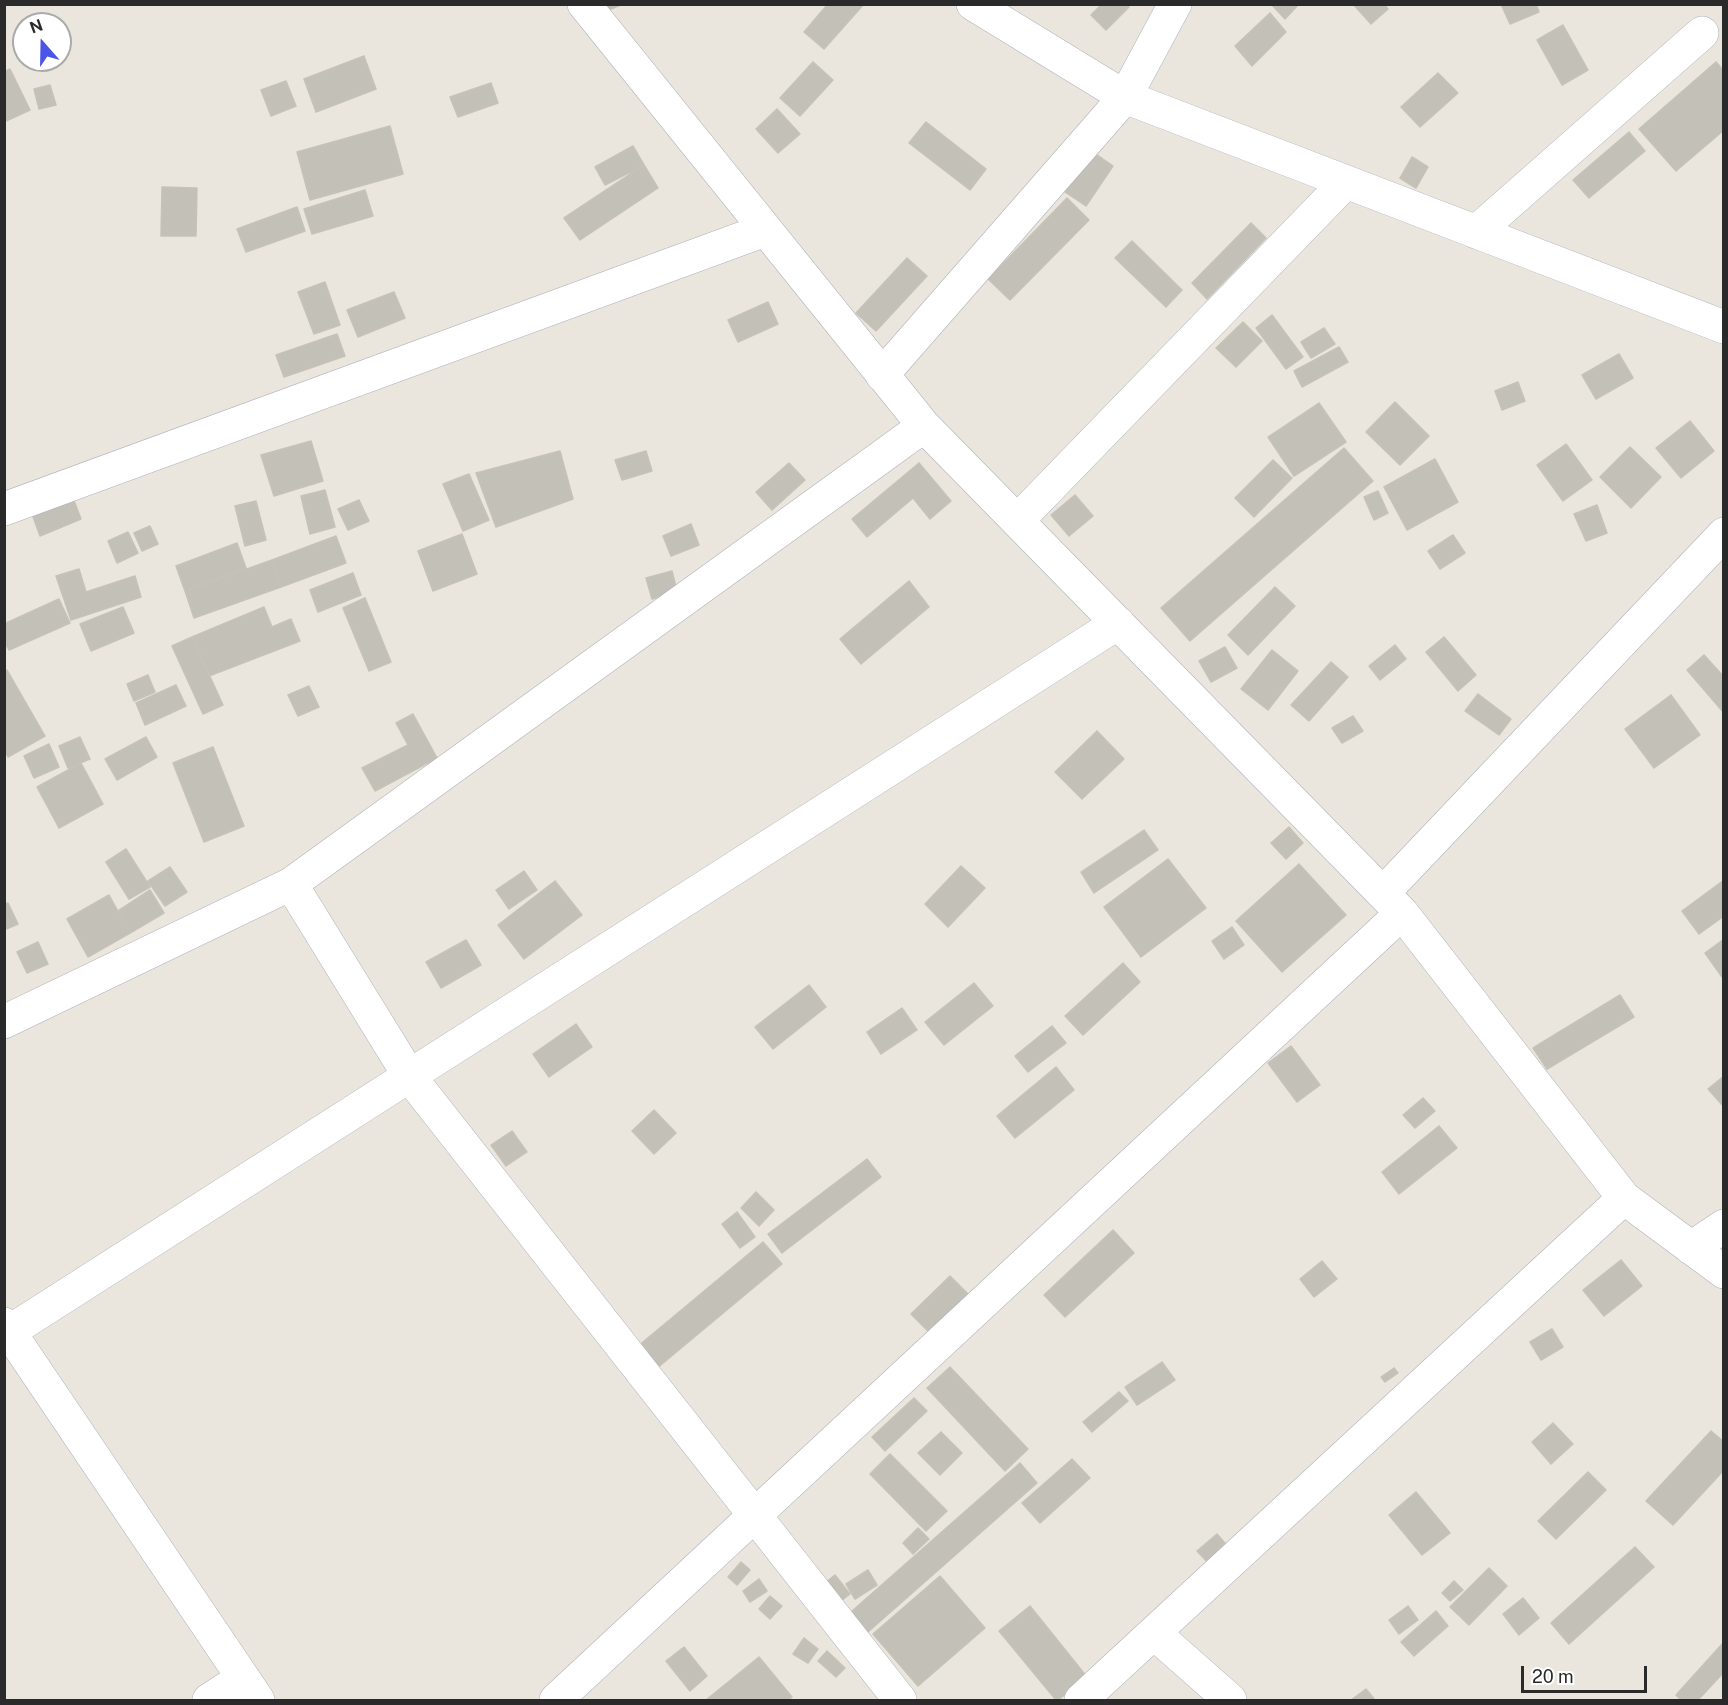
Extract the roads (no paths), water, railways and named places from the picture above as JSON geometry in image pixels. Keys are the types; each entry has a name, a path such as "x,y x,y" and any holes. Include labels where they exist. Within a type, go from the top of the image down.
{"street":[{"path":"584,4 924,426 1393,903 1624,1198 1724,1272"},
{"path":"973,4 1125,97 1476,232 1714,316"},
{"path":"882,375 1125,97 1175,4"},
{"path":"1476,232 1701,33"},
{"path":"1017,521 1346,182"},
{"path":"4,509 765,230"},
{"path":"4,1022 291,884 924,426"},
{"path":"555,1701 755,1516 1393,903 1724,534"},
{"path":"209,1701 251,1689 6,1331 410,1077 1118,623"},
{"path":"291,884 410,1077 900,1701"},
{"path":"1081,1701 1624,1198"},
{"path":"1691,1248 1724,1226"},
{"path":"1154,1633 1230,1701"}]}
